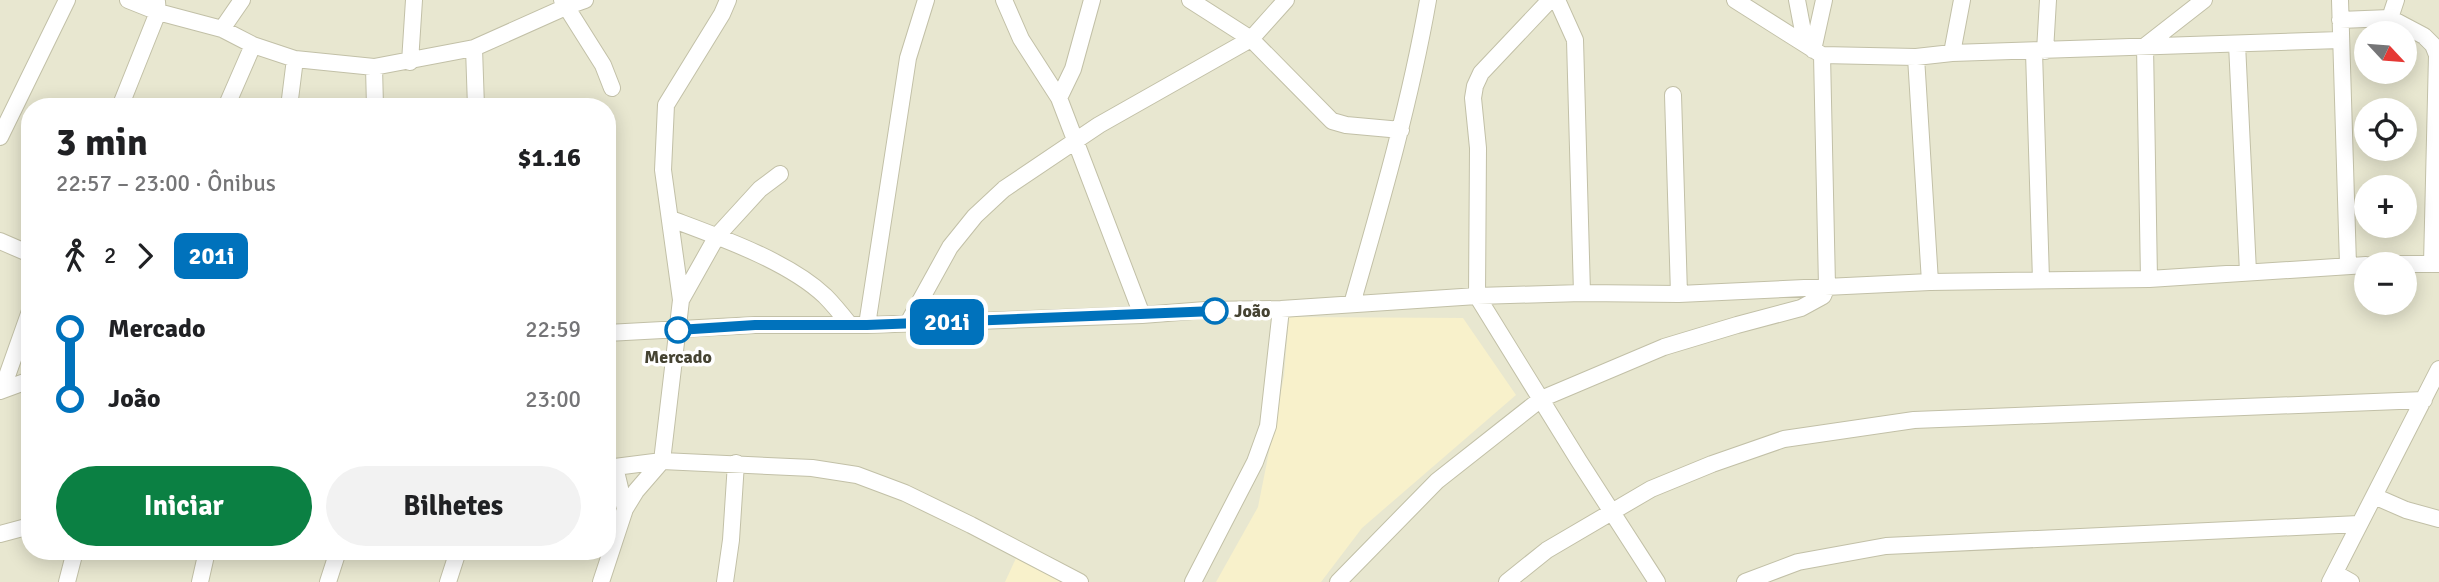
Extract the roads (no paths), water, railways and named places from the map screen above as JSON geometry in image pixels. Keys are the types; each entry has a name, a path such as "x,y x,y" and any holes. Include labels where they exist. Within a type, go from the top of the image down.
{"street":[{"path":"0,137 67,0"},
{"path":"128,0 158,6 295,59 374,67 474,48 565,3 585,0"},
{"path":"222,29 242,0"},
{"path":"410,62 414,0"},
{"path":"616,536 625,509 636,491 662,461 678,330 681,300 663,170 666,105 728,0"},
{"path":"867,325 908,58 926,0"},
{"path":"1004,0 1021,39 1059,98 1142,315"},
{"path":"1059,98 1073,69 1092,0"},
{"path":"1190,0 1251,39 1332,121 1346,125 1402,130"},
{"path":"908,323 950,247 975,216 1004,189 1074,140 1251,39 1286,0"},
{"path":"1352,304 1402,130 1428,0"},
{"path":"1550,0 1481,73 1475,86 1473,98 1478,148 1477,296 1657,582"},
{"path":"1557,0 1574,40 1582,293"},
{"path":"1735,0 1814,49 1916,57 1952,53 2340,40"},
{"path":"1797,0 1814,49"},
{"path":"1338,582 1437,481 1541,399 1664,347 1737,324 1801,308 1823,296 1827,286 1814,49 1824,0"},
{"path":"1952,53 1962,0"},
{"path":"2041,280 2040,52 2048,0"},
{"path":"2145,46 2204,0"},
{"path":"2340,0 2348,265"},
{"path":"2390,18 2396,0"},
{"path":"565,3 603,65 612,88"},
{"path":"123,98 158,6"},
{"path":"2340,20 2390,18 2424,36 2433,45 2437,55 2436,264 2417,264"},
{"path":"230,98 253,44"},
{"path":"2237,44 2248,272"},
{"path":"2145,46 2150,279"},
{"path":"474,48 476,98"},
{"path":"1916,57 1930,282"},
{"path":"290,98 295,59"},
{"path":"374,67 375,98"},
{"path":"1673,95 1679,295"},
{"path":"681,300 718,236 760,189 780,174"},
{"path":"671,219 718,236 786,268 824,295 850,324"},
{"path":"0,242 21,250"},
{"path":"616,333 755,325 867,325 1142,315 1477,296 1582,293 1679,295 1930,282 2150,279 2354,265"},
{"path":"1193,582 1255,462 1268,426 1281,309"},
{"path":"1,391 21,336"},
{"path":"2351,582 2332,578 2439,369"},
{"path":"1,391 21,383"},
{"path":"1507,582 1547,550 1651,489 1784,439 1914,420 2424,400"},
{"path":"616,467 662,461 736,463 812,468 858,475 905,493 1080,582"},
{"path":"725,582 731,540 736,463"},
{"path":"616,483 625,509"},
{"path":"2374,496 2406,510 2439,519"},
{"path":"1745,582 1798,562 1886,546 2359,524"},
{"path":"0,534 21,528"},
{"path":"67,582 73,560"},
{"path":"200,582 205,560"},
{"path":"328,582 335,560"},
{"path":"448,582 455,560"},
{"path":"601,582 608,560"}],"place":[{"name":"João","path":"1215,311"},
{"name":"Mercado","path":"678,330"}]}
